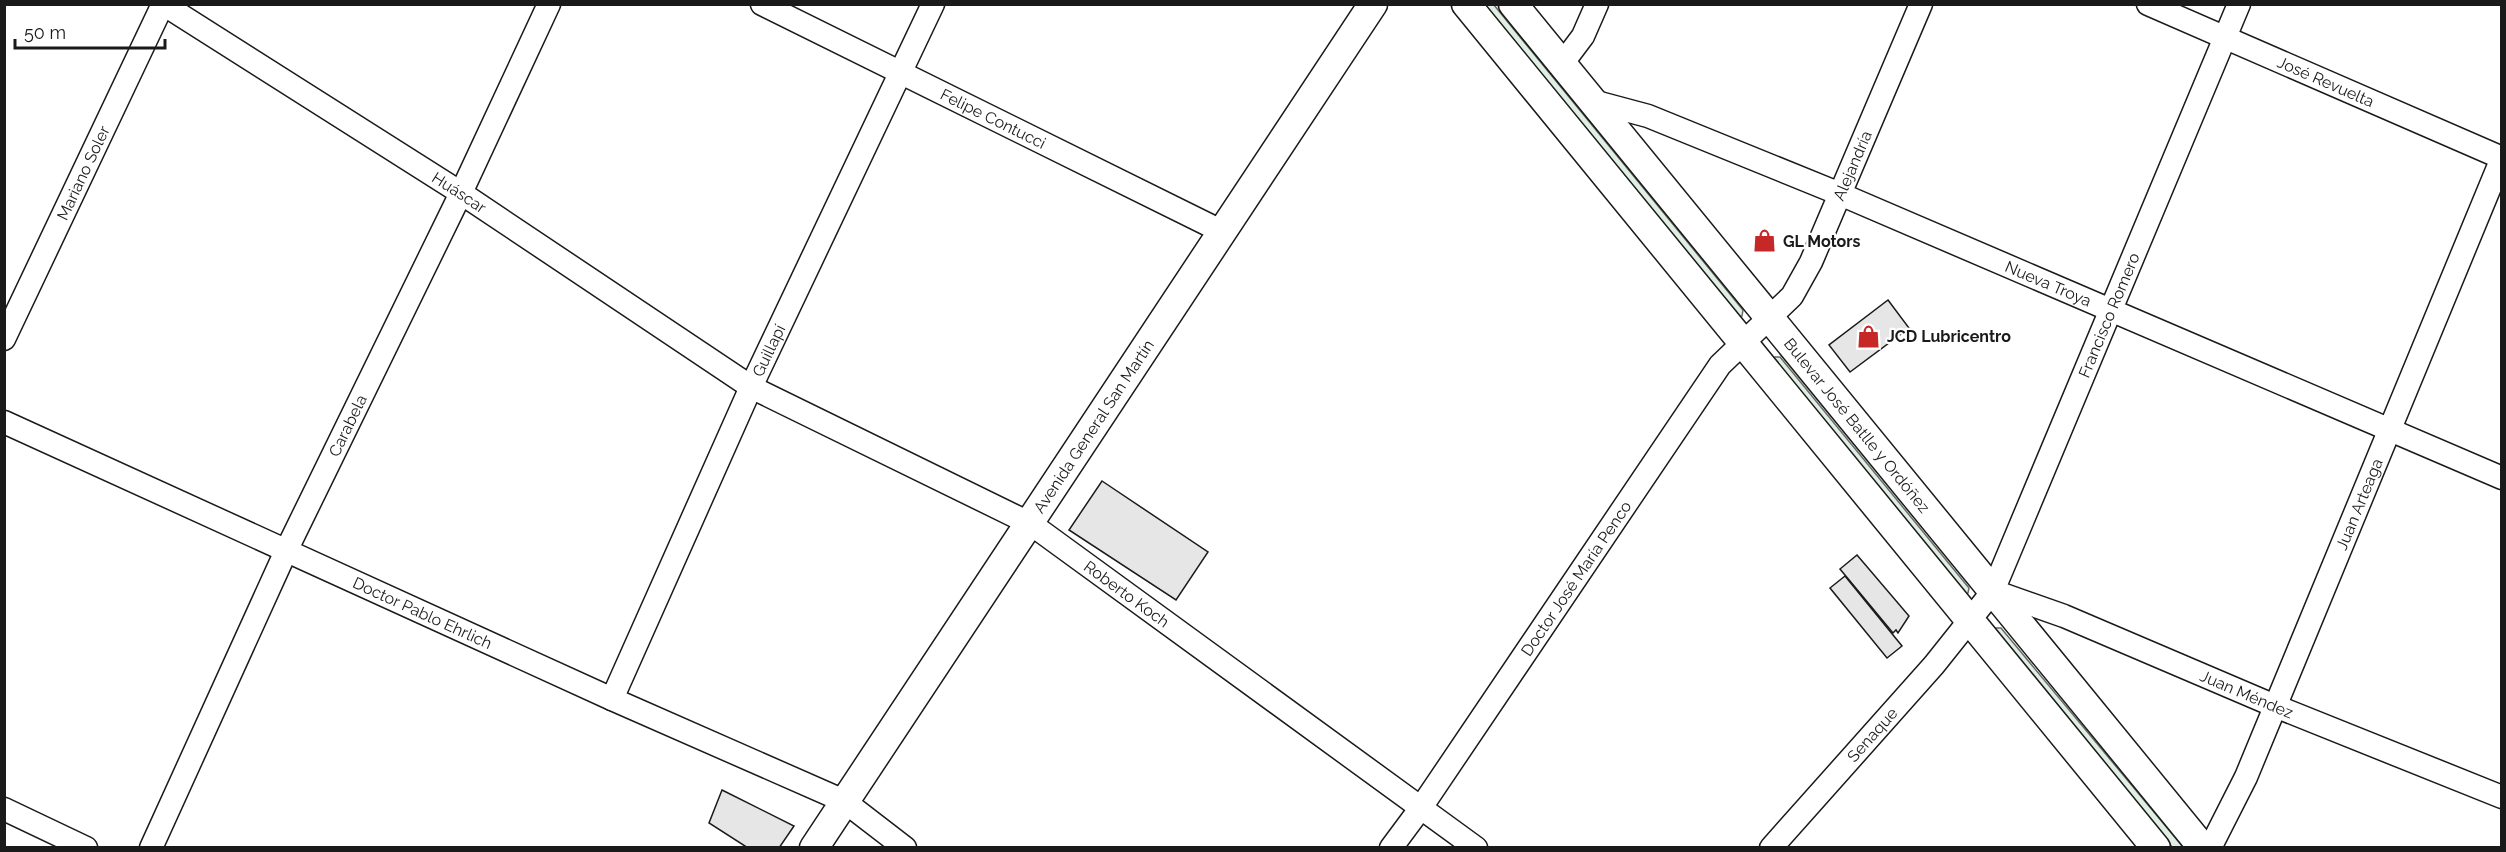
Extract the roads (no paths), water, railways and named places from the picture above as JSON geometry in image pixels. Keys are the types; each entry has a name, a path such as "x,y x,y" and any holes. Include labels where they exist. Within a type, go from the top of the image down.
{"main road":[{"name":"Avenida General San Martín","path":"814,848 1373,4"},
{"path":"1466,4 2156,848"},
{"name":"Bulevar José Batlle y Ordóñez","path":"1513,4 2204,848"}],"street":[{"name":"Huáscar","path":"163,4 461,193 751,387"},
{"name":"Mariano Soler","path":"4,339 163,4"},
{"name":"Carabela","path":"151,848 286,551 461,193 549,4"},
{"name":"Felipe Contucci","path":"762,4 1223,232"},
{"name":"Guillapí","path":"612,699 751,387 903,73 933,4"},
{"path":"1562,64 1583,36 1597,4"},
{"name":"Alejandría","path":"1769,318 1792,296 1802,279 1921,4"},
{"name":"José Revuelta","path":"2148,4 2502,158"},
{"name":"Francisco Romero","path":"1971,621 1993,591 2239,4"},
{"name":"Nueva Troya","path":"1592,100 1647,116 1840,194 2502,478"},
{"name":"Juan Arteaga","path":"2210,848 2234,806 2502,158"},
{"name":"Doctor José María Penco","path":"1391,848 1420,809 1720,365 1769,318"},
{"name":"Roberto Koch","path":"751,387 1030,524 1476,848"},
{"name":"Doctor Pablo Ehrlich","path":"4,422 612,699 844,801 905,848"},
{"name":"Juan Méndez","path":"1993,591 2064,616 2276,706 2502,797"},
{"name":"Senaque","path":"1772,848 1971,621"},
{"path":"4,809 86,848"}],"place":[{"name":"GL Motors","path":"1765,241"},
{"name":"JCD Lubricentro","path":"1869,336"}]}
